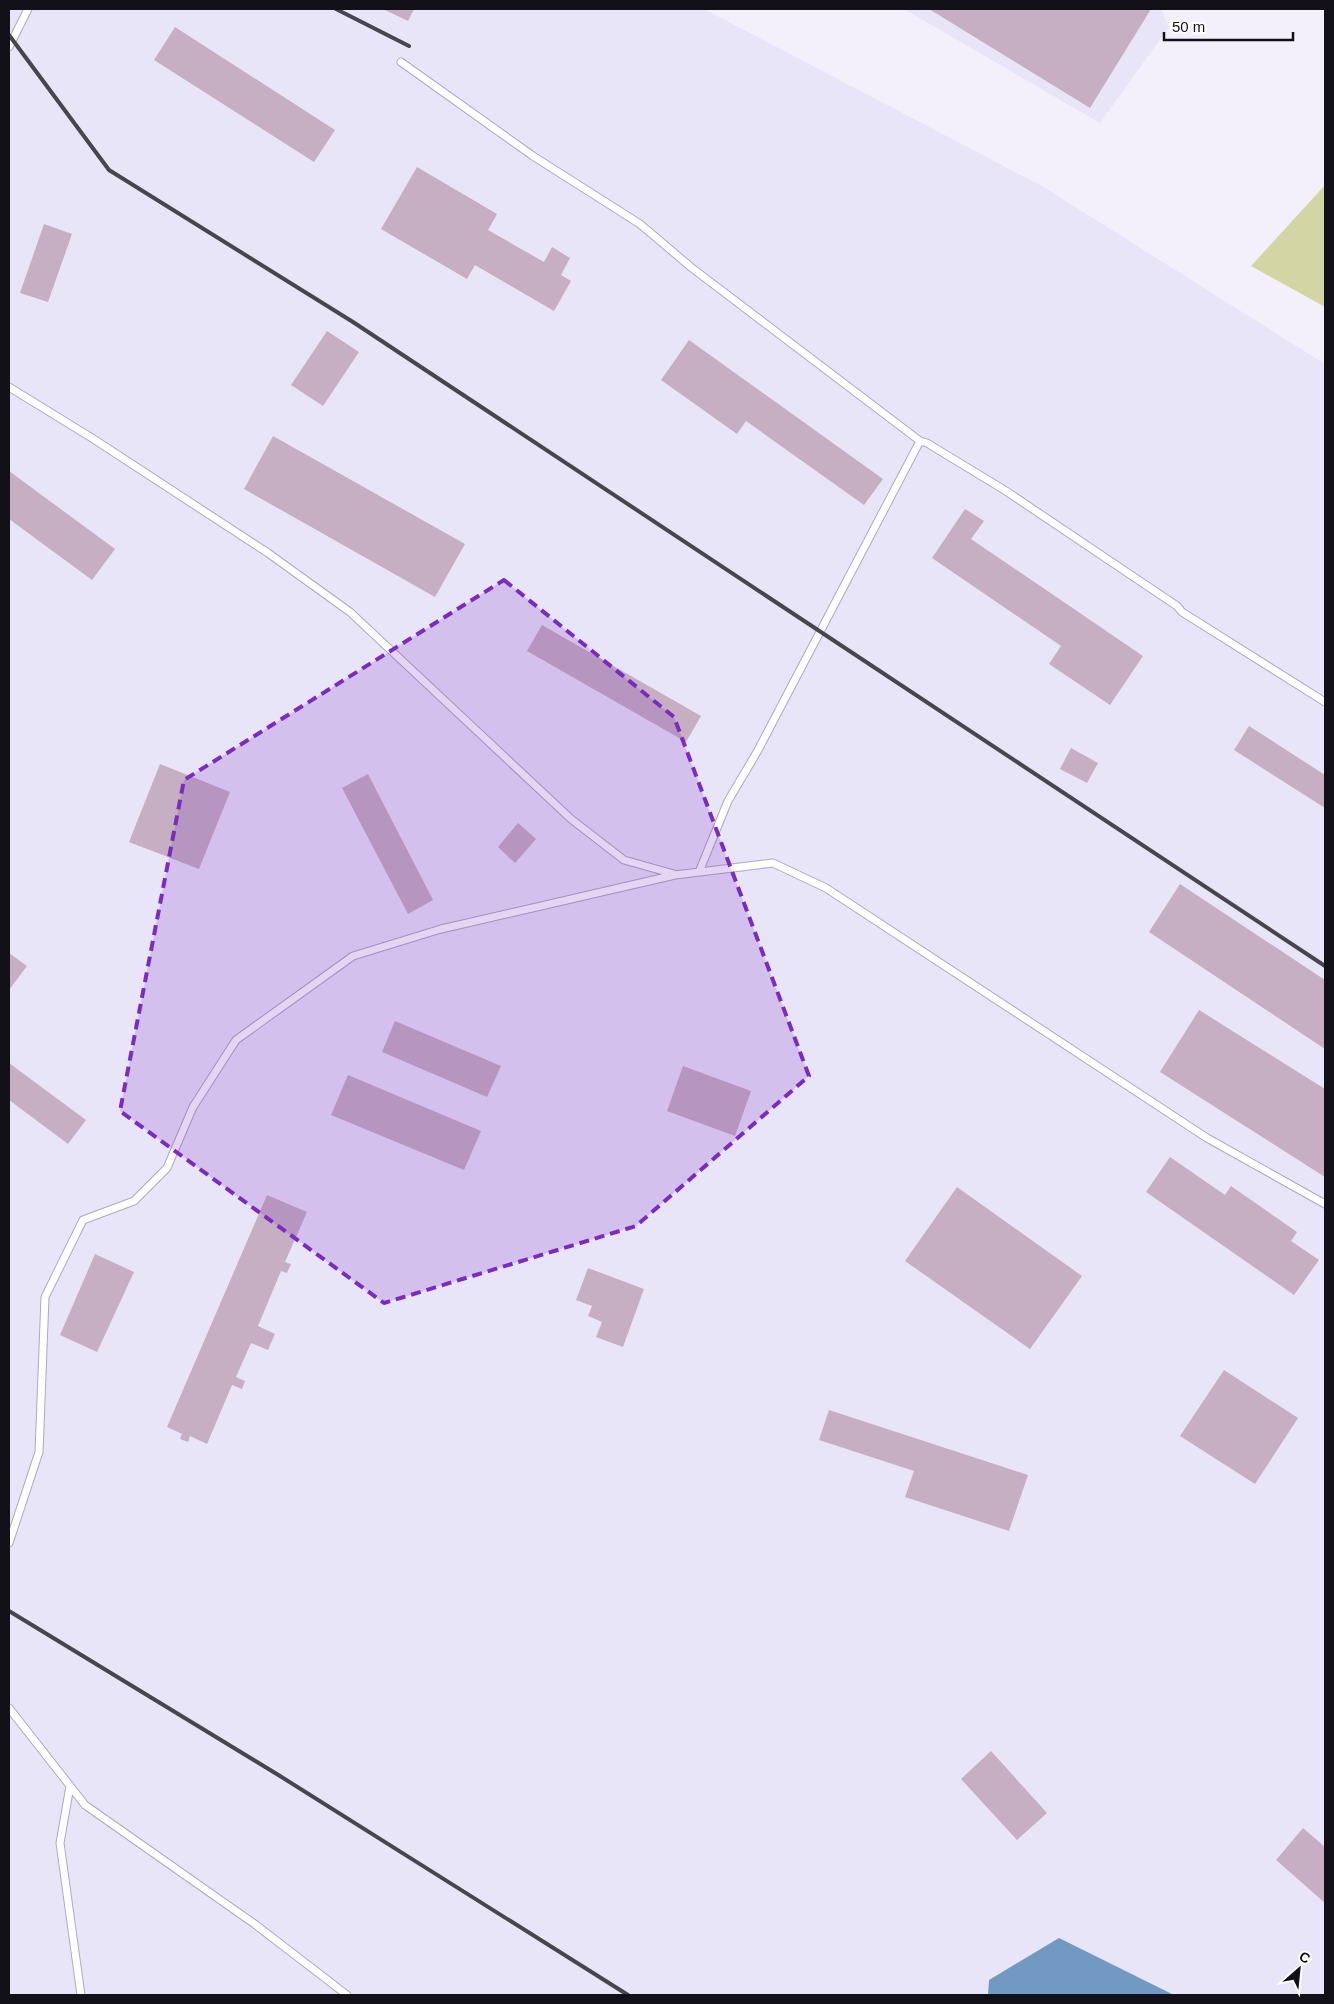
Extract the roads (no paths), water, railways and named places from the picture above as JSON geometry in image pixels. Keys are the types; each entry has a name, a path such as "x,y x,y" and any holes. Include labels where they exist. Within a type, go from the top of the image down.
{"lane":[{"path":"9,47 28,9"},
{"path":"401,62 533,156 640,224 692,268 920,441 927,442 1006,491 1177,606 1182,612 1325,702"},
{"path":"9,387 92,438 268,554 350,612 571,819 624,860 675,874"},
{"path":"700,872 728,801 757,752 920,441"},
{"path":"9,1543 39,1452 45,1298 83,1220 134,1201 167,1168 193,1107 236,1040 352,956 441,929 675,874 772,863 826,888 1207,1138 1325,1204"},
{"path":"9,1708 85,1805 256,1925 347,1995"},
{"path":"70,1786 60,1843 82,1995"}],"water":[{"path":"1059,1938 1174,1995 988,1995 989,1980"}],"railway":[{"path":"336,9 409,46"},
{"path":"9,35 109,170 353,322 1325,966"},
{"path":"9,1611 280,1776 628,1995"}]}
